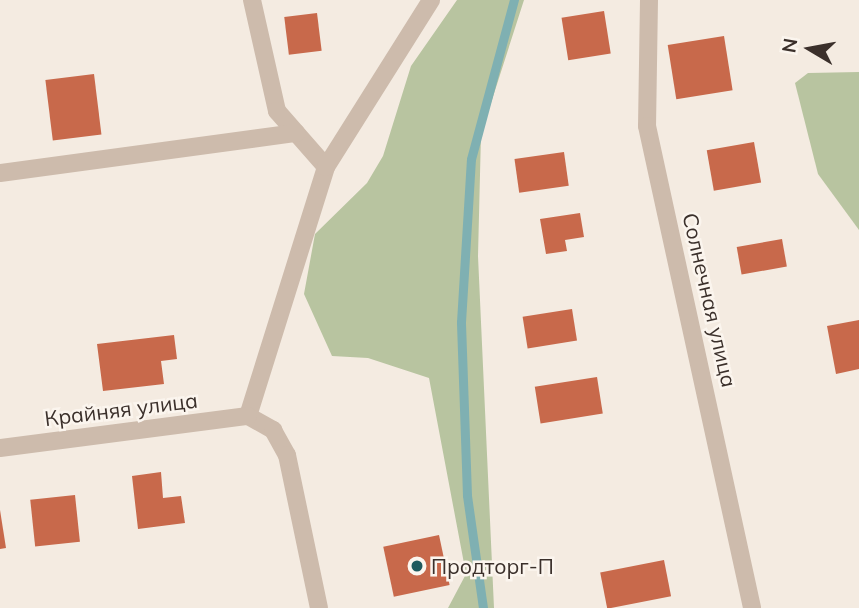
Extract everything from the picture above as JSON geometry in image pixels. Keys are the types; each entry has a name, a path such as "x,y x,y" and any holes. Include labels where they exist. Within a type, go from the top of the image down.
{"street":[{"path":"252,0 277,111 326,167"},
{"path":"318,608 287,455 273,430 248,416 326,167 431,0"},
{"name":"Солнечная улица","path":"649,0 647,126 752,608"},
{"path":"0,173 296,133"},
{"name":"Крайняя улица","path":"0,447 248,416"}],"green space":[{"path":"457,0 524,0 481,134 478,256 494,608 448,608 466,574 429,378 368,358 332,356 304,294 315,234 367,183 383,156 411,66"},
{"path":"859,72 859,230 818,174 795,83 808,73"}],"building":[{"path":"604,11 611,53 568,60 562,18"},
{"path":"317,13 322,51 289,55 284,17"},
{"path":"724,36 733,90 676,99 668,45"},
{"path":"94,74 101,135 53,141 45,80"},
{"path":"754,142 761,182 714,191 707,150"},
{"path":"564,152 569,186 519,193 514,159"},
{"path":"580,213 584,237 565,240 567,251 546,254 540,219"},
{"path":"782,239 787,267 742,275 737,247"},
{"path":"572,309 577,341 528,348 523,317"},
{"path":"859,320 859,369 836,374 827,326"},
{"path":"174,335 177,359 161,361 164,384 103,391 97,344"},
{"path":"597,377 603,414 541,423 535,387"},
{"path":"161,472 163,498 181,496 185,523 138,529 132,476"},
{"path":"75,495 80,542 35,546 30,500"},
{"path":"0,510 6,548 0,549"},
{"name":"Продторг-П","path":"439,535 450,585 394,597 383,547"},
{"path":"664,560 671,596 607,608 600,572"}],"waterway":[{"path":"483,608 467,495 461,322 471,159 514,0"}],"place":[{"name":"Продторг-П","path":"417,566"}]}
